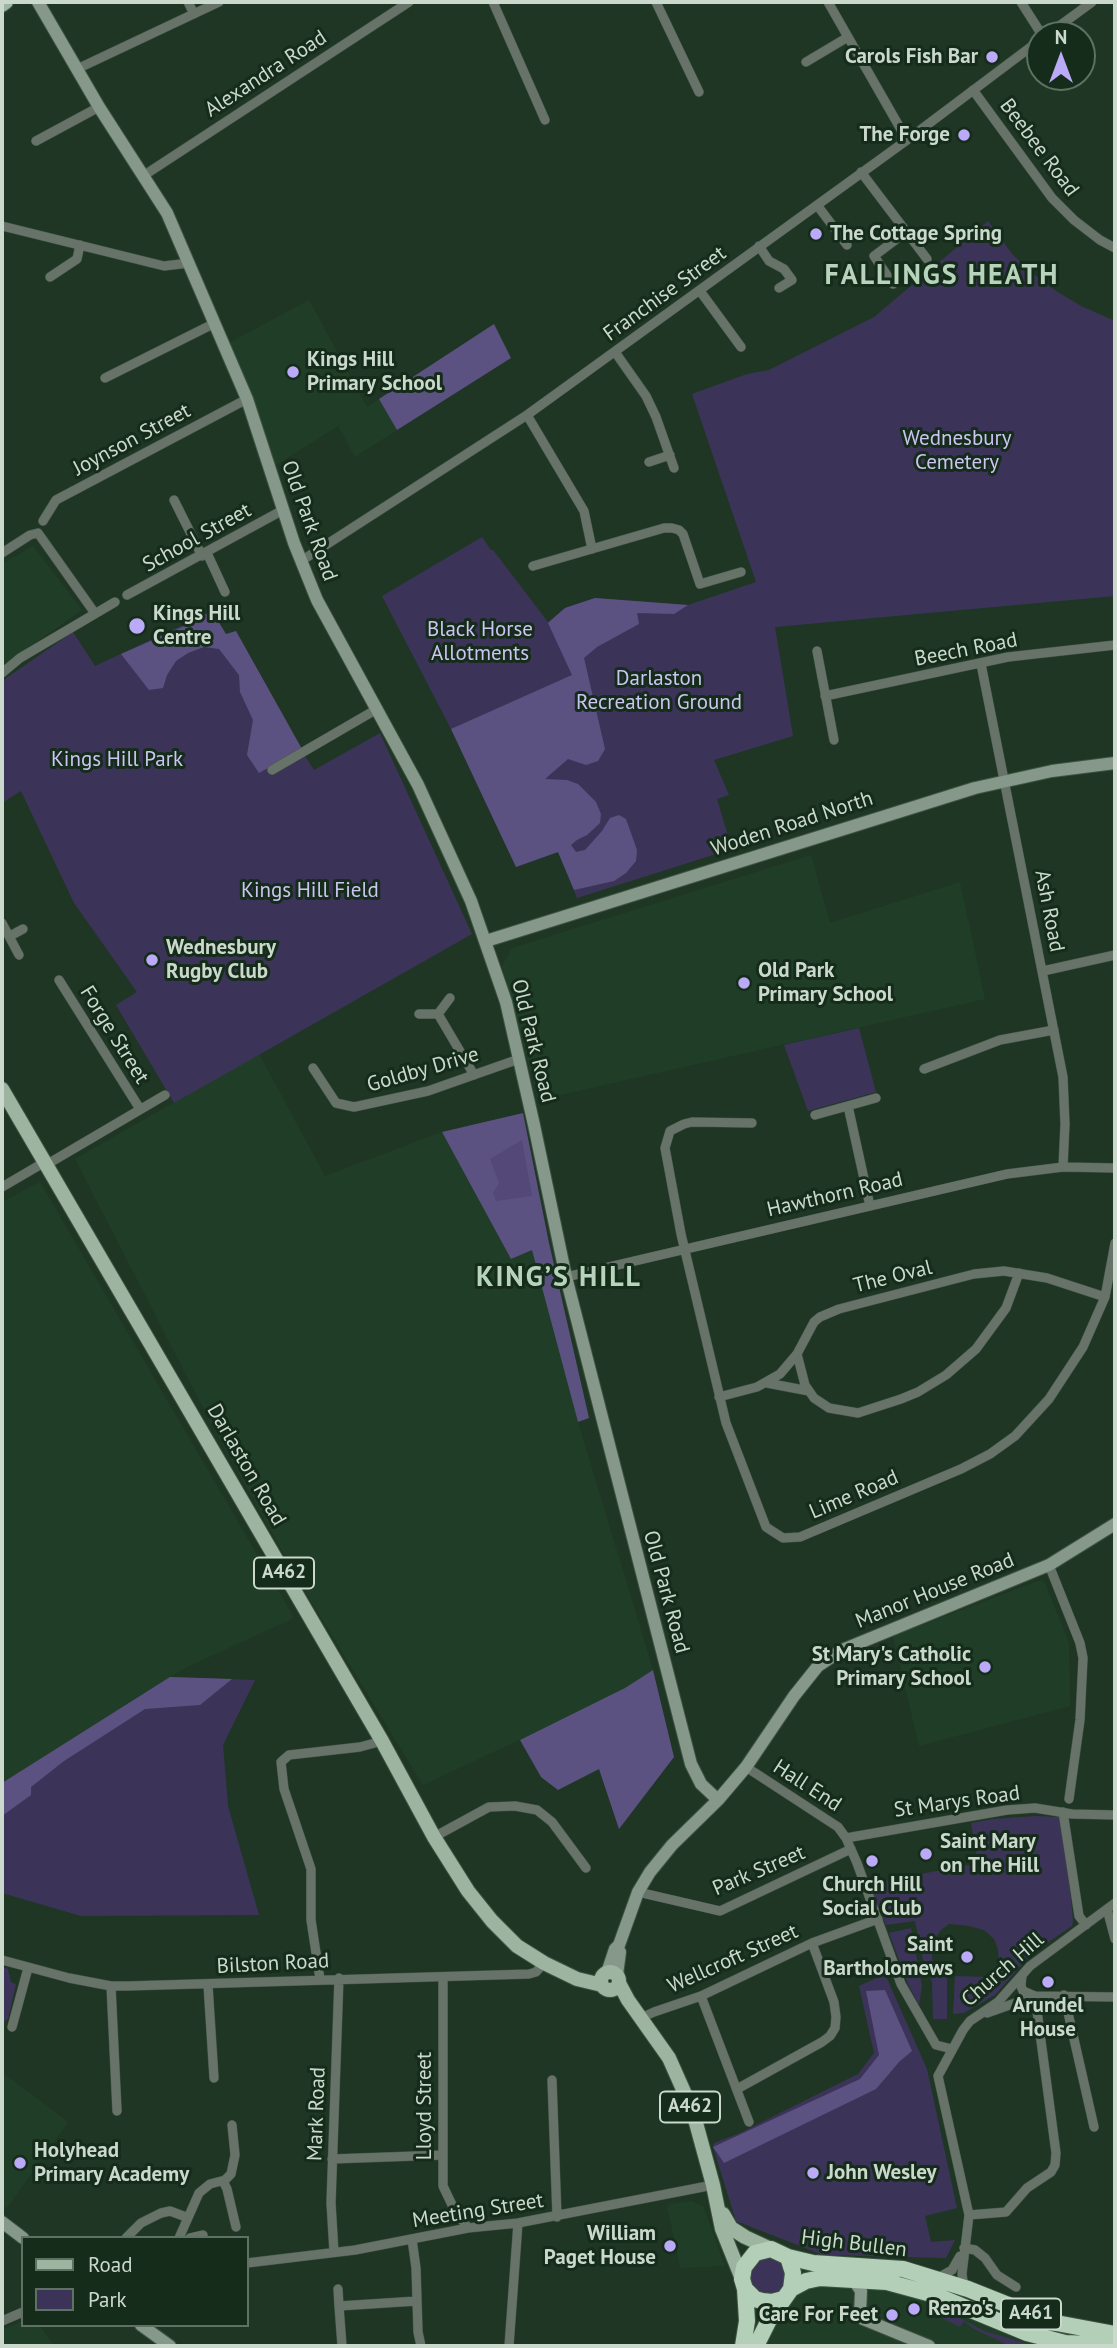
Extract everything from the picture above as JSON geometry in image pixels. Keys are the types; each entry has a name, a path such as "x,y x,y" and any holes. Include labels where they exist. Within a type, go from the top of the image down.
{"highway":[{"name":"A461","path":"771,2249 788,2257"},
{"path":"743,2346 747,2321 744,2267 750,2258 761,2250 771,2249"},
{"path":"756,2346 769,2320 787,2295 793,2273 788,2257"},
{"name":"High Bullen","path":"788,2257 828,2265 903,2269 968,2289 1051,2322 1115,2336"},
{"name":"High Bullen","path":"787,2295 806,2281 820,2278 887,2282 935,2295 1027,2333 1058,2341 1115,2345"},
{"path":"943,2281 953,2293 985,2307 1008,2326"},
{"path":"743,2284 755,2299 762,2301 772,2302 787,2295"}],"main road":[{"path":"2,5 6,2"},
{"name":"Darlaston Road","path":"2,1089 382,1741 434,1837 468,1891 517,1946 577,1979 609,1981 641,2018"},
{"name":"A462","path":"641,2018 669,2058 689,2103 713,2185 722,2229 743,2284"},
{"name":"A462","path":"717,2204 731,2228 771,2249"}],"street":[{"name":"Old Park Road","path":"38,2 99,107 167,213 247,399 283,510 317,600 443,838 486,941 506,1002 566,1278 691,1764 701,1784 718,1800"},
{"path":"188,2 194,14"},
{"path":"78,69 219,2"},
{"name":"Alexandra Road","path":"143,176 409,2"},
{"path":"493,2 545,120"},
{"path":"656,2 699,92"},
{"path":"828,2 907,140"},
{"path":"1021,2 1033,21"},
{"path":"1066,21 1092,2"},
{"path":"806,62 848,37"},
{"name":"Franchise Street","path":"301,561 527,415 907,140 1026,50"},
{"name":"Beebee Road","path":"973,90 1052,198 1074,220 1115,248"},
{"path":"36,141 99,107"},
{"path":"860,172 927,258"},
{"path":"817,205 847,244"},
{"path":"2,226 164,266 188,263"},
{"path":"893,284 874,256 906,232"},
{"path":"50,277 74,262 80,245"},
{"path":"760,246 769,261 784,268 792,280 779,288"},
{"path":"700,291 741,347"},
{"path":"105,378 215,323"},
{"path":"615,352 646,396 674,468"},
{"name":"Joynson Street","path":"43,521 56,500 247,399"},
{"path":"527,415 584,511 592,549"},
{"path":"649,462 670,455"},
{"path":"174,500 225,592"},
{"name":"School Street","path":"127,595 283,510"},
{"path":"533,566 664,528 672,528 683,534 700,584 741,572"},
{"path":"2,553 30,535 38,533 94,612"},
{"path":"2,673 20,658 115,602"},
{"name":"Beech Road","path":"825,696 1008,657 1115,645"},
{"path":"817,651 834,740"},
{"name":"Ash Road","path":"981,664 1043,971 1064,1090 1063,1167"},
{"path":"272,770 377,709"},
{"name":"Woden Road North","path":"486,941 975,788 1052,771 1115,763"},
{"path":"2,923 19,954"},
{"path":"10,936 23,929"},
{"path":"1043,971 1115,955"},
{"name":"Forge Street","path":"59,981 140,1109"},
{"path":"438,1014 450,998"},
{"path":"419,1014 438,1014"},
{"path":"438,1014 474,1075"},
{"path":"924,1069 1000,1041 1054,1030"},
{"name":"Goldby Drive","path":"313,1068 336,1103 354,1107 428,1091 519,1059"},
{"name":"Forge Street","path":"2,1187 165,1095"},
{"path":"815,1115 876,1098"},
{"path":"848,1105 870,1206"},
{"name":"Lime Road","path":"752,1123 692,1122 670,1131 665,1148 684,1249 719,1397 735,1451 766,1527 783,1538 800,1537 961,1469 990,1454 1015,1436 1049,1399 1091,1332 1105,1297 1115,1243"},
{"name":"Hawthorn Road","path":"566,1278 1007,1174 1063,1167 1115,1168"},
{"name":"The Oval","path":"719,1397 767,1383 780,1374 797,1354 814,1322 820,1317 839,1309 974,1274 1004,1271 1019,1273 1047,1278 1105,1297"},
{"path":"797,1354 801,1376 809,1391 828,1408 858,1413 918,1392 946,1375 976,1349 1006,1308 1019,1273"},
{"path":"767,1383 809,1391"},
{"name":"Manor House Road","path":"609,1981 615,1949 619,1945 638,1892 650,1872 746,1767 809,1675 828,1657 887,1630 1049,1565 1115,1524"},
{"path":"1049,1565 1080,1643 1083,1658 1080,1720 1069,1799"},
{"path":"320,1979 311,1920 311,1869 284,1789 281,1762 289,1755 360,1747 382,1741"},
{"name":"Hall End","path":"746,1767 829,1820 846,1838"},
{"path":"434,1837 489,1807 515,1805 537,1810 552,1822 586,1868"},
{"name":"St Marys Road","path":"846,1838 1007,1810 1035,1808 1115,1815"},
{"path":"1063,1812 1079,1916 1086,1925"},
{"path":"846,1838 901,1984 936,2045 952,2049"},
{"name":"Park Street","path":"638,1892 720,1911 851,1849"},
{"path":"1111,1906 1115,1940"},
{"name":"Church Hill","path":"968,2289 962,2274 969,2215 938,2076 970,2021 998,2002 1022,1974 1111,1906"},
{"name":"Wellcroft Street","path":"641,2018 701,1996 812,1943 878,1919"},
{"path":"737,2089 822,2042 835,2028 834,2002 812,1943"},
{"name":"Bilston Road","path":"2,1960 111,1986 529,1974 536,1972 544,1963"},
{"path":"12,2027 28,1968"},
{"path":"1022,1974 1023,1991 1035,1996"},
{"name":"Lloyd Street","path":"443,1977 443,2178 445,2193 468,2228"},
{"name":"Mark Road","path":"334,2252 331,2203 340,1978"},
{"path":"208,1985 214,2078"},
{"path":"111,1986 117,2111"},
{"path":"1063,1995 1094,2127"},
{"path":"701,1996 749,2122"},
{"path":"969,2215 1006,2211 1027,2188 1051,2172 1055,2165 1056,2153 1035,1996"},
{"path":"970,2021 1035,1996 1115,1997"},
{"path":"552,2081 557,2217"},
{"path":"180,2236 186,2217 202,2188 209,2183 223,2181 231,2174 232,2125"},
{"path":"332,2159 443,2155"},
{"path":"223,2181 236,2227"},
{"name":"Meeting Street","path":"248,2263 334,2252 468,2228 557,2217 713,2185"},
{"path":"128,2236 141,2223 162,2213 170,2211 186,2217"},
{"path":"2,2222 21,2236"},
{"path":"509,2346 518,2223"},
{"path":"199,2236 203,2235"},
{"path":"412,2239 421,2346"},
{"path":"964,2248 975,2250 985,2258 997,2275 1016,2287"},
{"name":"Church Hill","path":"943,2281 964,2248"},
{"name":"Church Hill","path":"943,2281 956,2264"},
{"path":"853,2279 861,2291 860,2314 863,2319 929,2346"},
{"path":"338,2290 342,2346"},
{"path":"339,2306 417,2301"},
{"path":"2,2321 21,2313"},
{"path":"144,2327 170,2346"}],"shaded area":[{"name":"Kings Hill Primary School","path":"309,300 367,407 379,399 397,430 355,457 338,426 274,466 227,344"},
{"path":"494,324 511,358 397,430 379,399"},
{"path":"33,546 82,610 2,666 2,564"},
{"path":"595,598 688,605 674,614 637,613 639,624 597,647 584,658 605,749 598,761 586,765 568,759 545,779 567,780 578,784 596,802 601,814 600,823 571,845 576,852 585,850 610,818 619,815 626,819 637,850 636,861 626,873 614,881 574,890 558,852 516,867 451,729 572,675 548,623 565,608"},
{"path":"212,611 226,634 236,631 302,749 259,773 247,755 253,720 240,692 239,675 219,649 204,647 188,653 176,661 163,688 149,690 121,654"},
{"name":"Old Park Primary School","path":"811,855 830,923 960,882 985,999 538,1100 502,966 512,948"},
{"path":"259,1054 325,1176 442,1132 511,1259 532,1249 578,1422 653,1670 625,1688 560,1721 423,1785 300,1583 211,1423 75,1159"},
{"path":"523,1113 589,1418 578,1422 532,1250 511,1259 442,1132"},
{"path":"522,1140 532,1196 496,1201 493,1193 499,1183 490,1159"},
{"path":"40,1182 294,1618 185,1668 2,1783 2,1202"},
{"name":"St Mary's Catholic Primary School","path":"1044,1581 1069,1643 1070,1706 919,1746 893,1636"},
{"path":"653,1670 674,1757 619,1829 599,1769 558,1790 541,1777 520,1740 625,1688"},
{"path":"170,1677 232,1679 200,1705 145,1709 64,1761 31,1787 31,1795 2,1816 2,1783"},
{"path":"885,1990 912,2051 876,2089 724,2163 713,2147 860,2079 879,2055 866,1991"},
{"name":"Holyhead Primary Academy","path":"2,2072 68,2122 7,2208 2,2205"},
{"path":"691,2201 703,2206 725,2266 680,2268 667,2205"},
{"path":"791,2265 897,2274 950,2289 953,2293 985,2307 1033,2325 1056,2332 1076,2332 1115,2346 751,2346 762,2301"},
{"path":"21,2322 21,2327 40,2327 54,2346 2,2346 2,2330"}],"green space":[{"path":"988,221 1012,254 1030,271 1081,306 1115,321 1115,596 775,627 793,736 714,760 729,795 717,799 732,849 577,898 558,852 516,867 451,729 382,596 482,537 548,622 565,608 595,598 688,605 756,582 692,394 747,374 769,370 874,317"},
{"name":"Kings Hill Field","path":"211,612 302,749 267,768 272,775 304,754 314,770 380,733 472,934 174,1103 116,1005 137,992 74,903 21,791 2,803 2,681 73,632 95,666"},
{"path":"859,1028 876,1092 808,1111 784,1045"},
{"path":"170,1677 255,1680 223,1745 228,1806 259,1915 81,1916 2,1893 2,1784"},
{"path":"1036,1816 1059,1817 1070,1888 1072,1926 1031,1954 995,1995 964,2013 953,2014 955,1976 987,1977 999,1962 994,1939 984,1930 949,1924 932,1943 935,1966 947,1978 947,2019 933,2019 932,1982 923,1960 915,1921 886,1925 869,1884 978,1863 971,1823"},
{"path":"911,1928 922,1986 919,2005 889,1933"},
{"path":"2,1967 8,1969 11,1982 16,1984 8,2019 2,2023"},
{"path":"885,1974 927,2069 957,2208 925,2216 931,2242 955,2240 946,2258 823,2255 736,2221 713,2147 714,2143 740,2133 858,2074 874,2053 859,1986"},
{"path":"768,2257 781,2263 787,2276 781,2289 768,2295 755,2289 749,2276 755,2263"},
{"path":"934,2304 984,2331 1029,2344 1006,2344 974,2329 964,2321 960,2327 936,2315"}],"place":[{"name":"Carols Fish Bar","path":"992,57"},
{"name":"The Forge","path":"964,135"},
{"name":"The Cottage Spring","path":"816,234"},
{"name":"Kings Hill Primary School","path":"293,372"},
{"name":"Kings Hill Centre","path":"137,626"},
{"name":"Wednesbury Rugby Club","path":"152,960"},
{"name":"Old Park Primary School","path":"744,983"},
{"name":"St Mary's Catholic Primary School","path":"985,1667"},
{"name":"Saint Mary on The Hill","path":"926,1854"},
{"name":"Church Hill Social Club","path":"872,1861"},
{"name":"Saint Bartholomews","path":"967,1957"},
{"name":"Arundel House","path":"1048,1982"},
{"name":"Holyhead Primary Academy","path":"20,2163"},
{"name":"John Wesley","path":"813,2173"},
{"name":"William Paget House","path":"670,2246"},
{"name":"Renzo's","path":"914,2309"},
{"name":"Care For Feet","path":"892,2315"}],"district":[{"name":"FALLINGS HEATH","path":"942,276"},
{"name":"KING’S HILL","path":"559,1278"}],"park label":[{"name":"Wednesbury Cemetery","path":"957,451"},
{"name":"Black Horse Allotments","path":"480,642"},
{"name":"Darlaston Recreation Ground","path":"659,691"},
{"name":"Kings Hill Park","path":"117,760"}]}
